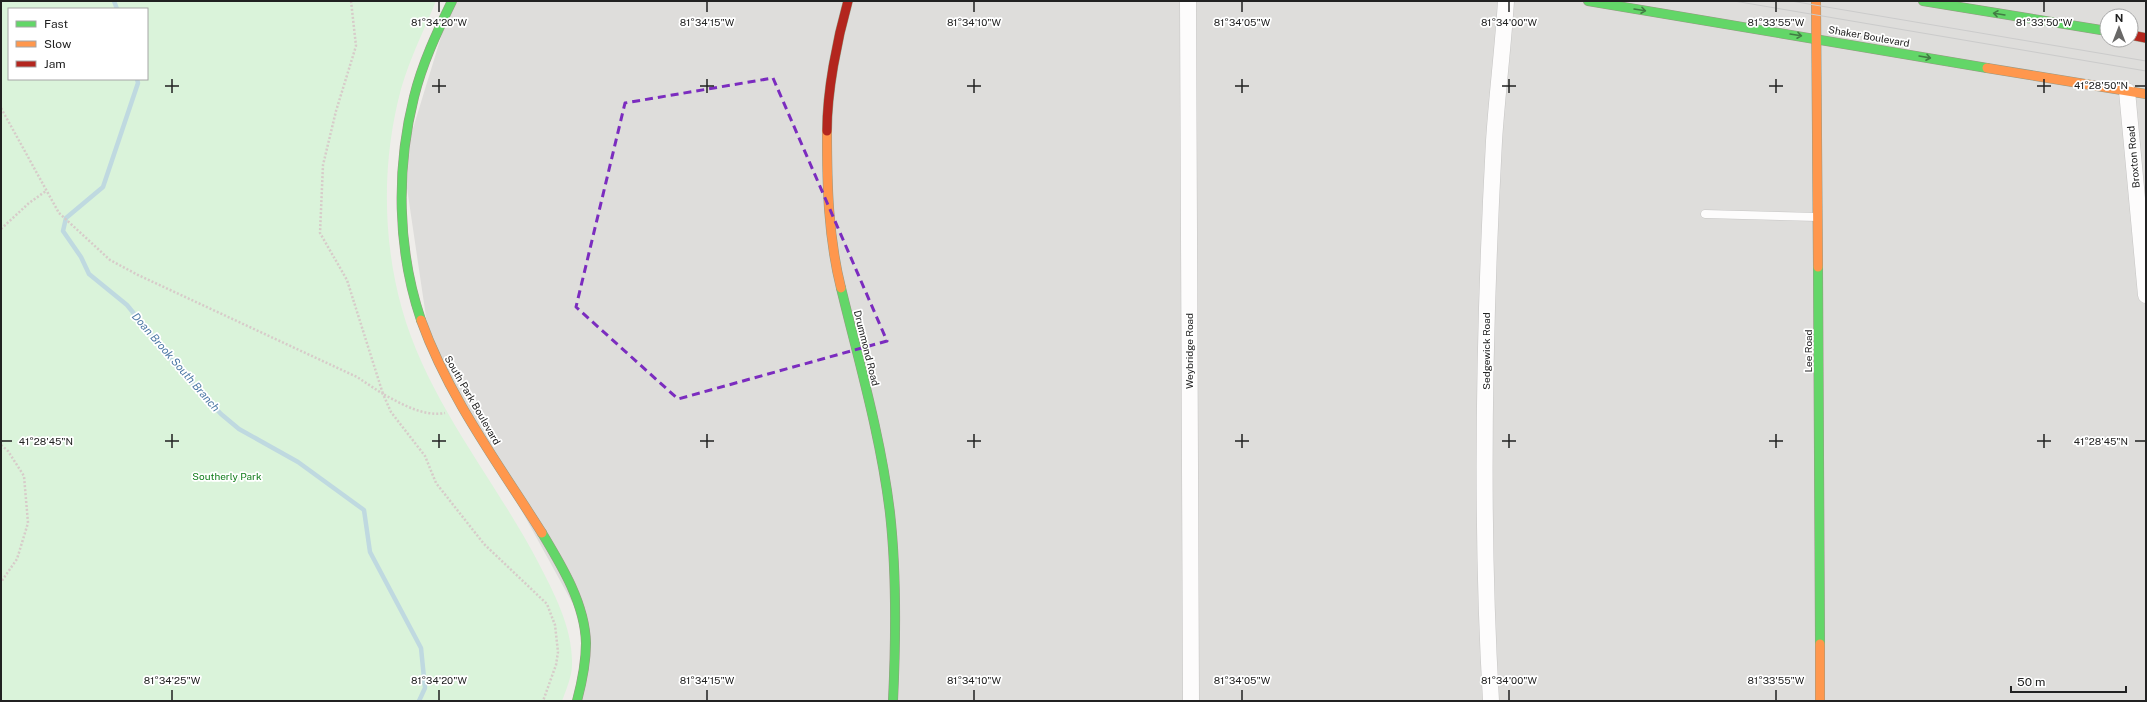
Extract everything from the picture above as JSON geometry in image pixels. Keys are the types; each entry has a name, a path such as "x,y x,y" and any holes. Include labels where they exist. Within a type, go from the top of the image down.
{"main road":[{"name":"South Park Boulevard","path":"452,1 424,64 411,111 403,161 403,229 409,272 420,315 430,344 446,379 545,538 574,593 584,624 586,652 577,701"},
{"name":"Drummond Road","path":"848,1 841,26 827,116 827,186 834,260 876,432 890,513 897,625 893,701"},
{"name":"Shaker Boulevard","path":"1588,1 2146,94"},
{"name":"Lee Road","path":"1816,1 1820,701"},
{"path":"1923,1 2099,30"}],"street":[{"name":"Weybridge Road","path":"1188,1 1191,701"},
{"name":"Sedgewick Road","path":"1491,701 1485,606 1486,313 1494,139 1506,1"},
{"name":"Broxton Road","path":"2128,91 2146,294"}],"lane":[{"path":"1705,214 1818,217"}],"path":[{"path":"351,1 356,46 336,111 323,165 320,233 347,280 383,394 391,412 425,456 436,483 484,544 548,604 555,625 558,652 556,665 543,701"},
{"path":"1,108 59,213 110,260 138,275 356,377 383,394 419,411 436,415 447,413 462,406"},
{"path":"1,229 29,203 46,191"},
{"path":"1,445 8,452 24,476 28,523 18,559 1,582"}],"highlighted area":[{"path":"773,78 887,341 678,399 576,307 625,103"}],"shaded area":[{"path":"452,1 2146,1 2146,701 577,701 584,624 430,344 403,161"}],"green space":[{"name":"Southerly Park","path":"1,1 436,1 413,55 401,89 390,143 387,199 388,227 395,282 402,309 428,376 463,439 521,531 556,598 566,624 572,665 570,678 562,701 1,701"}],"waterway":[{"name":"Doan Brook South Branch","path":"114,1 117,8"},
{"name":"Doan Brook South Branch","path":"137,80 138,83 103,187 66,218 63,231 81,257 89,274 127,305 179,369 221,414 239,429 298,462 364,510 370,552 421,648 425,688 419,701"}],"tram line":[{"path":"1734,1 2146,71"},
{"path":"1791,1 2146,61"}],"traffic: fast":[{"path":"421,320 413,293 403,237 402,180 404,152 408,124 421,72 430,48 452,1"},
{"path":"1588,1 1987,68"},
{"path":"1923,1 2099,30"},
{"path":"1818,267 1820,644"},
{"path":"841,288 875,428 890,513 894,560 895,607 893,701"},
{"path":"542,533 571,586 582,614 585,628 585,658 577,701"}],"traffic: slow":[{"path":"1816,1 1818,267"},
{"path":"1987,68 2146,94"},
{"path":"827,131 829,210 833,249 841,288"},
{"path":"421,320 432,349 460,403 542,533"},
{"path":"1820,644 1820,701"}],"traffic: jam":[{"path":"827,131 827,116 833,66 848,1"},
{"path":"2139,37 2146,38"}]}
